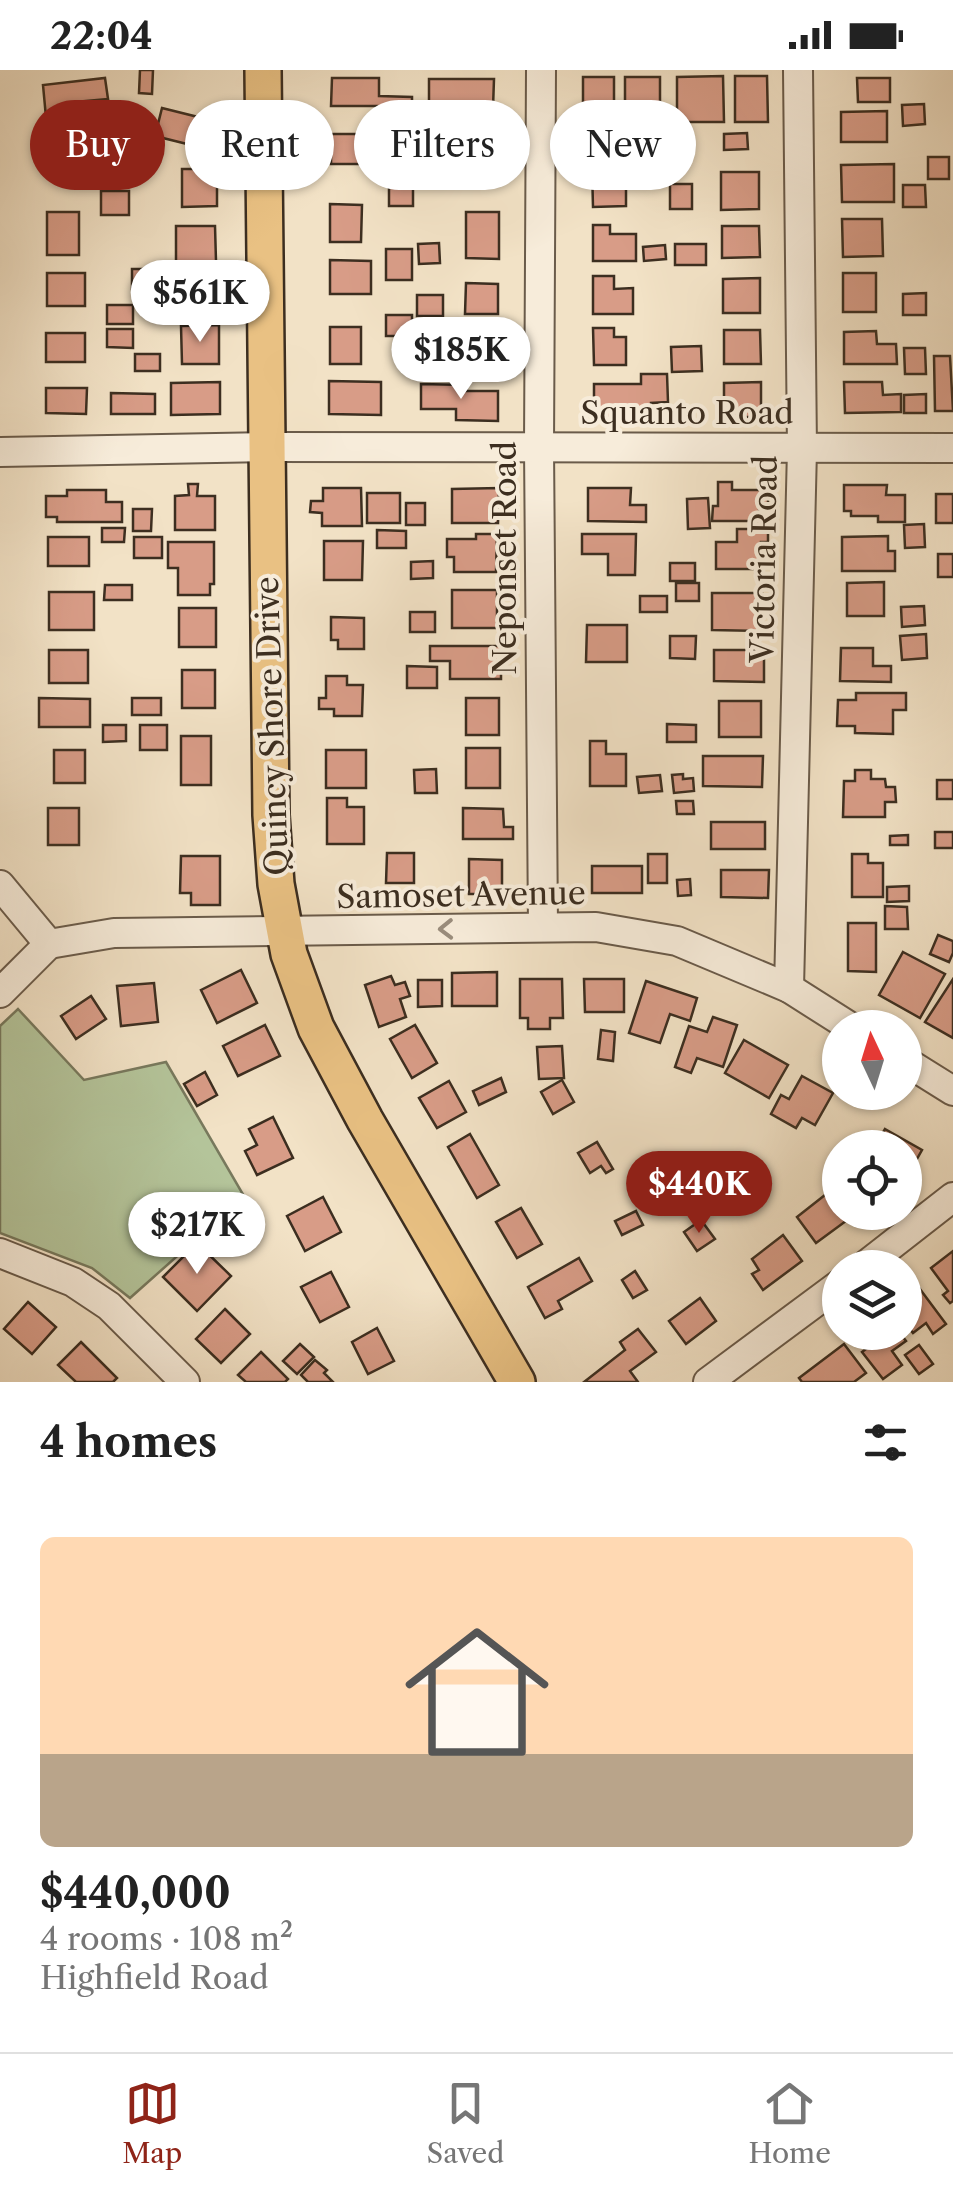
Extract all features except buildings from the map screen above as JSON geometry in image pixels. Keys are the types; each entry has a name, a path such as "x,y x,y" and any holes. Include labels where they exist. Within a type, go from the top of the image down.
{"main road":[{"name":"Quincy Shore Drive","path":"263,70 271,815 276,884 289,954 316,1028 517,1382"}],"street":[{"name":"Neponset Road","path":"542,70 544,926"},
{"name":"Victoria Road","path":"789,988 802,448 798,70"},
{"name":"Squanto Road","path":"0,452 266,447 953,448"},
{"path":"0,875 0,885 50,944 0,993"},
{"name":"Samoset Avenue","path":"50,944 114,933 596,927 677,941 789,988 824,1010"},
{"path":"922,1071 953,1090"},
{"path":"885,1250 953,1197"},
{"path":"0,1253 74,1282 109,1306 185,1382"},
{"path":"708,1382 822,1297"}],"green space":[{"path":"18,1009 84,1080 166,1062 248,1203 220,1218 130,1298 92,1268 0,1233 0,1026"}]}
